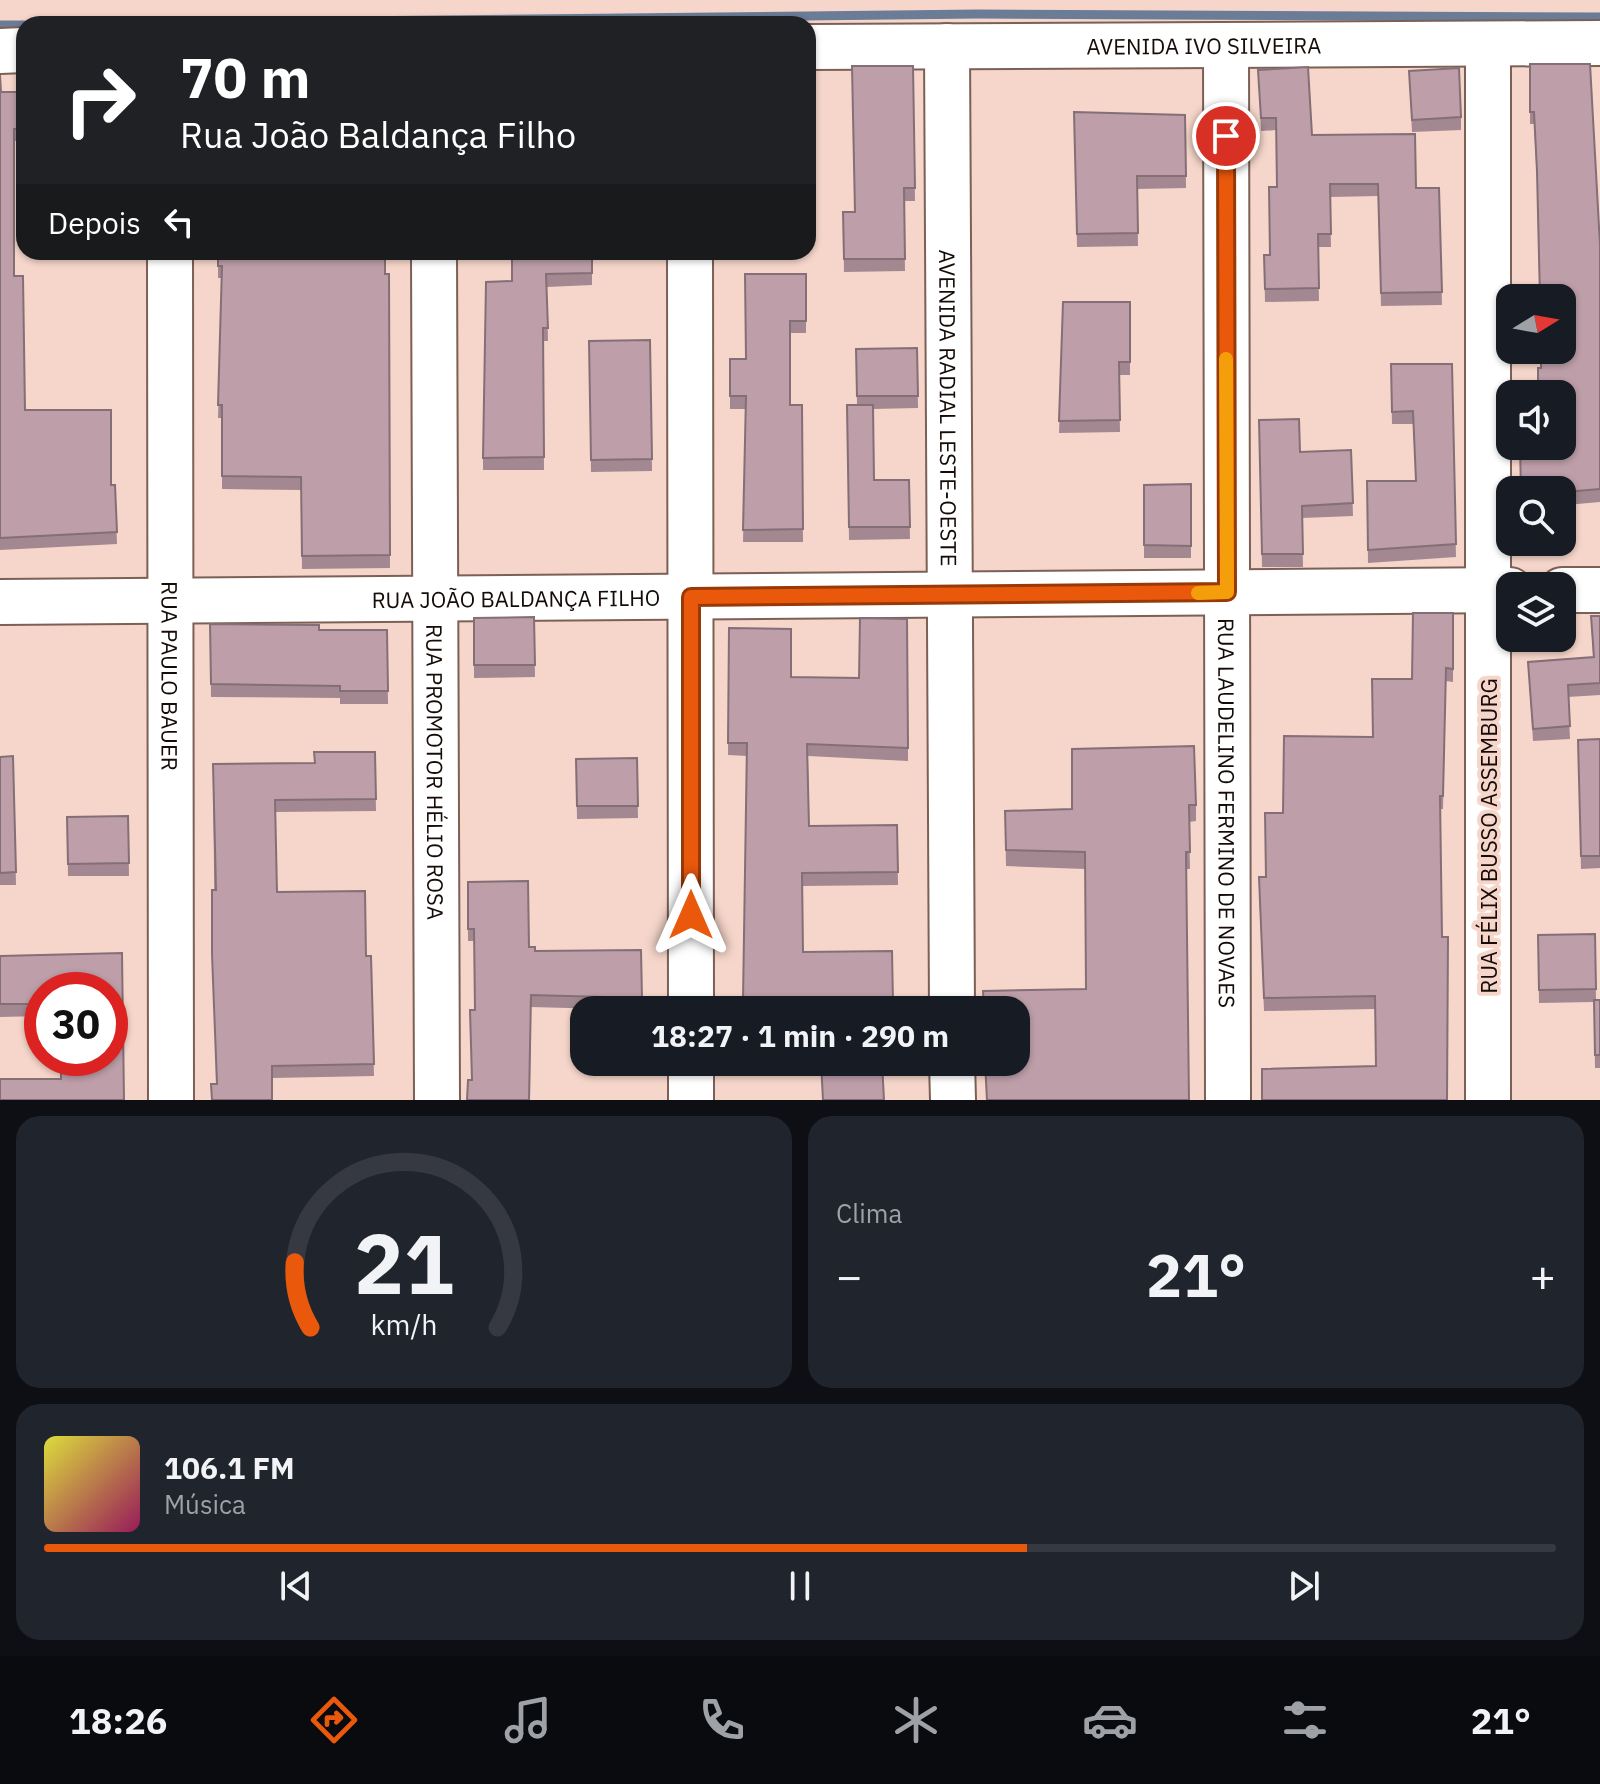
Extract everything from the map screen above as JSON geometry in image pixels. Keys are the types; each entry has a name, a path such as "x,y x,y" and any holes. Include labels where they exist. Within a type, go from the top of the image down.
{"street":[{"name":"AVENIDA IVO SILVEIRA","path":"816,47 1600,43"},
{"name":"RUA FÉLIX BUSSO ASSEMBURG","path":"1488,44 1499,572"},
{"name":"RUA LAUDELINO FERMINO DE NOVAES","path":"1226,45 1228,1100"},
{"name":"AVENIDA RADIAL LESTE-OESTE","path":"947,46 952,996"},
{"name":"RUA PAULO BAUER","path":"170,260 171,1100"},
{"name":"RUA PROMOTOR HÉLIO ROSA","path":"434,260 437,1100"},
{"path":"690,260 691,996"},
{"name":"RUA JOÃO BALDANÇA FILHO","path":"0,602 1496,590"},
{"path":"1576,590 1600,590"},
{"name":"RUA FÉLIX BUSSO ASSEMBURG","path":"1488,1100 1498,652"},
{"path":"691,1076 691,1100"},
{"path":"952,1076 953,1100"}],"building":[{"path":"1530,64 1590,64 1600,245 1600,489 1576,491 1576,476 1521,476 1520,460 1576,460 1576,380 1538,380 1541,364 1576,364 1576,284 1540,284 1534,112 1530,112"},
{"path":"852,66 913,66 915,188 904,188 905,259 844,259 843,212 855,212"},
{"path":"1308,67 1312,135 1415,134 1416,188 1439,188 1442,292 1381,293 1378,184 1330,184 1331,234 1318,234 1319,288 1265,289 1264,255 1270,255 1269,187 1277,187 1276,118 1261,118 1258,70"},
{"path":"1459,68 1461,117 1412,120 1409,71"},
{"path":"0,75 1,92 16,92 14,276 23,276 25,410 111,410 111,485 115,485 117,532 0,538"},
{"path":"1074,112 1185,115 1186,176 1137,176 1138,233 1077,234"},
{"path":"218,260 385,260 385,274 389,274 390,555 302,556 301,477 222,476 222,405 218,405 222,266 218,266"},
{"path":"512,260 592,260 592,273 546,274 548,328 543,328 544,457 483,458 486,282 512,281"},
{"path":"745,274 806,274 806,321 790,321 790,405 802,405 803,529 743,530 746,396 730,396 730,359 746,359"},
{"path":"1063,302 1130,302 1130,362 1119,362 1120,420 1059,421"},
{"path":"650,340 652,459 591,460 589,341"},
{"path":"917,348 918,396 857,396 856,349"},
{"path":"1391,364 1452,364 1456,544 1368,550 1367,481 1416,481 1413,411 1392,412"},
{"path":"847,405 873,405 874,480 909,480 910,527 849,527"},
{"path":"1299,419 1300,452 1351,450 1353,503 1302,506 1303,554 1262,554 1259,420"},
{"path":"1191,484 1191,546 1144,545 1144,485"},
{"path":"1413,613 1453,613 1453,669 1446,668 1443,796 1440,796 1442,937 1448,937 1447,1100 1262,1100 1262,1069 1376,1066 1375,996 1264,998 1259,877 1266,877 1265,813 1283,813 1284,736 1373,737 1372,679 1412,679"},
{"path":"1591,616 1600,616 1600,683 1568,685 1570,726 1533,729 1528,662 1594,657"},
{"path":"534,617 535,665 474,665 474,618"},
{"path":"860,618 907,619 908,748 807,744 809,826 897,825 898,872 802,873 803,952 892,951 893,996 743,996 747,743 728,743 729,628 791,629 791,677 859,678"},
{"path":"210,624 319,625 319,630 387,630 388,691 340,691 340,686 211,684"},
{"path":"1600,739 1600,856 1581,856 1578,740"},
{"path":"1194,746 1196,805 1189,805 1190,852 1186,852 1189,1100 987,1100 986,1076 1030,1076 1030,996 983,996 983,991 1086,989 1085,852 1006,850 1005,811 1072,809 1072,749"},
{"path":"314,752 375,752 376,799 275,800 277,892 365,891 366,956 371,956 374,1064 272,1066 272,1100 212,1100 211,1084 217,1084 212,954 212,890 216,890 213,764 315,763"},
{"path":"13,756 16,872 0,873 0,757"},
{"path":"637,758 638,806 577,806 576,759"},
{"path":"128,816 129,863 68,864 67,817"},
{"path":"528,881 529,947 535,947 535,951 641,950 642,996 531,995 529,1100 467,1100 468,1080 472,1080 470,1010 475,1010 474,929 468,929 468,882"},
{"path":"1595,934 1596,989 1539,990 1538,935"},
{"path":"122,953 122,972 24,972 24,1004 0,1004 0,956"},
{"path":"1594,1000 1600,1000 1600,1055 1595,1055"},
{"path":"61,1076 124,1076 124,1100 0,1100 0,1079 61,1079"},
{"path":"822,1076 883,1076 884,1100 823,1100"}],"waterway":[{"path":"798,16 1600,17"},
{"path":"0,25 16,25"}],"slow traffic":[{"path":"1198,593 1227,592 1226,359"}],"route":[{"path":"691,915 691,597 1227,592 1226,136"}]}
